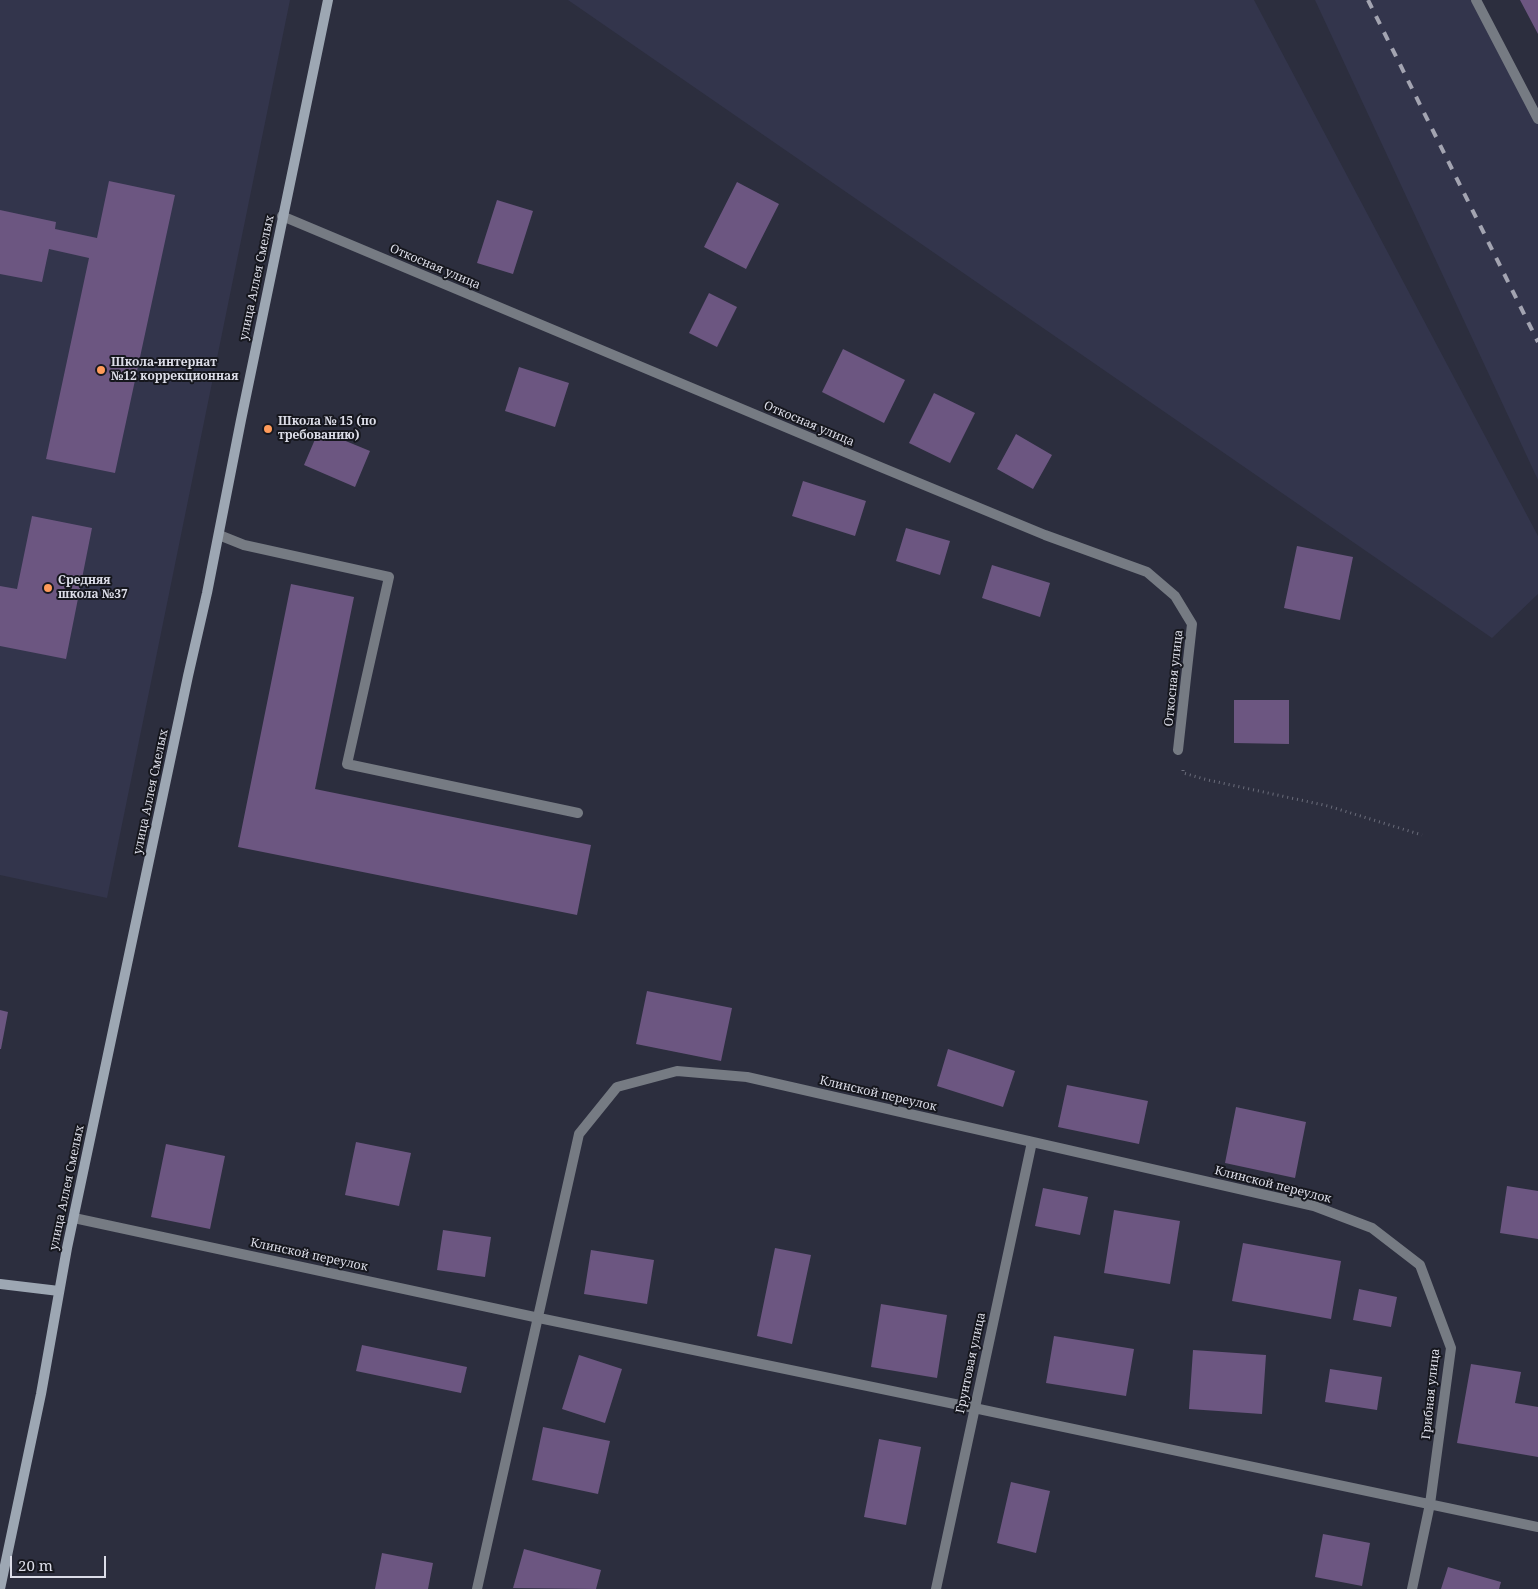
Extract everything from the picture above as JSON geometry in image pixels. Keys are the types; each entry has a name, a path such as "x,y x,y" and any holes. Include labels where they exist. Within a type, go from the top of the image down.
{"main road":[{"name":"улица Аллея Смелых","path":"0,1589 41,1394 74,1218 219,535 282,216 328,0"},
{"path":"0,1284 59,1291"}],"street":[{"path":"1476,0 1538,119"},
{"name":"Откосная улица","path":"282,216 896,474 1045,535 1147,572 1175,596 1192,624 1178,750"},
{"path":"219,535 244,545 389,577 347,764 578,813"},
{"name":"Клинской переулок","path":"477,1589 579,1134 617,1087 677,1071 747,1077 1314,1206 1372,1228"},
{"name":"Грунтовая улица","path":"936,1589 1032,1142"},
{"name":"Клинской переулок","path":"74,1218 539,1318 1538,1527"},
{"name":"Грибная улица","path":"1372,1228 1420,1265 1451,1348 1430,1504 1412,1589"}],"path":[{"path":"1178,750 1183,773 1328,806 1422,835"}],"shaded area":[{"path":"0,0 290,0 107,898 0,875"},
{"path":"568,0 1254,0 1538,536 1538,594 1492,638"},
{"path":"1315,0 1479,0 1538,114 1538,480"}],"building":[{"path":"1520,0 1538,0 1538,34"},
{"name":"Школа-интернат №12 коррекционная","path":"109,181 175,195 115,473 46,459 89,258 49,249 42,282 0,274 0,210 56,222 55,229 97,238"},
{"path":"737,182 779,204 746,269 704,247"},
{"path":"497,200 533,211 513,274 477,263"},
{"path":"709,293 737,307 717,347 689,333"},
{"path":"843,349 905,380 884,423 822,392"},
{"path":"519,367 569,383 555,427 505,411"},
{"path":"934,393 975,413 950,463 909,443"},
{"path":"319,430 370,451 355,487 304,465"},
{"path":"1016,434 1052,455 1033,489 997,469"},
{"path":"803,481 866,501 855,536 792,516"},
{"name":"Средняя школа №37","path":"32,516 92,528 66,659 0,646 0,586 17,589"},
{"path":"906,528 950,541 940,575 896,561"},
{"path":"1297,546 1353,557 1340,620 1284,608"},
{"path":"992,565 1050,583 1040,617 982,598"},
{"path":"291,584 354,597 315,789 591,845 577,915 238,847"},
{"path":"1234,700 1289,700 1289,744 1234,743"},
{"path":"647,991 732,1008 721,1061 636,1044"},
{"path":"0,1010 8,1012 1,1049 0,1049"},
{"path":"948,1049 1015,1071 1003,1107 937,1086"},
{"path":"1067,1085 1148,1101 1139,1144 1058,1127"},
{"path":"1236,1107 1306,1122 1295,1178 1225,1163"},
{"path":"356,1142 411,1153 399,1206 345,1195"},
{"path":"166,1144 225,1156 210,1229 151,1217"},
{"path":"1507,1186 1538,1191 1538,1239 1500,1233"},
{"path":"1043,1188 1088,1197 1080,1235 1035,1226"},
{"path":"1114,1210 1180,1221 1170,1284 1104,1273"},
{"path":"443,1230 491,1237 485,1277 437,1270"},
{"path":"1243,1243 1341,1261 1331,1319 1232,1301"},
{"path":"775,1248 811,1255 792,1344 757,1336"},
{"path":"591,1250 654,1260 647,1304 584,1294"},
{"path":"1359,1289 1397,1297 1391,1327 1353,1320"},
{"path":"881,1304 947,1315 937,1378 871,1367"},
{"path":"1054,1336 1134,1349 1126,1396 1046,1383"},
{"path":"362,1345 467,1367 461,1393 356,1371"},
{"path":"1193,1350 1266,1355 1262,1414 1189,1409"},
{"path":"579,1355 622,1369 605,1423 562,1409"},
{"path":"1471,1364 1521,1372 1515,1403 1538,1407 1538,1457 1457,1443"},
{"path":"1330,1369 1382,1377 1377,1410 1325,1402"},
{"path":"543,1427 610,1441 598,1494 532,1480"},
{"path":"879,1439 921,1447 906,1525 864,1517"},
{"path":"1011,1482 1050,1491 1036,1553 997,1543"},
{"path":"1323,1534 1370,1543 1362,1586 1315,1577"},
{"path":"524,1549 601,1570 596,1589 513,1588"},
{"path":"382,1553 433,1563 428,1589 375,1589"},
{"path":"1448,1567 1501,1582 1499,1589 1441,1589"}],"railway":[{"path":"1368,0 1538,342"}],"place":[{"name":"Школа-интернат №12 коррекционная","path":"101,370"},
{"name":"Школа № 15 (по требованию)","path":"268,429"},
{"name":"Средняя школа №37","path":"48,588"}]}
